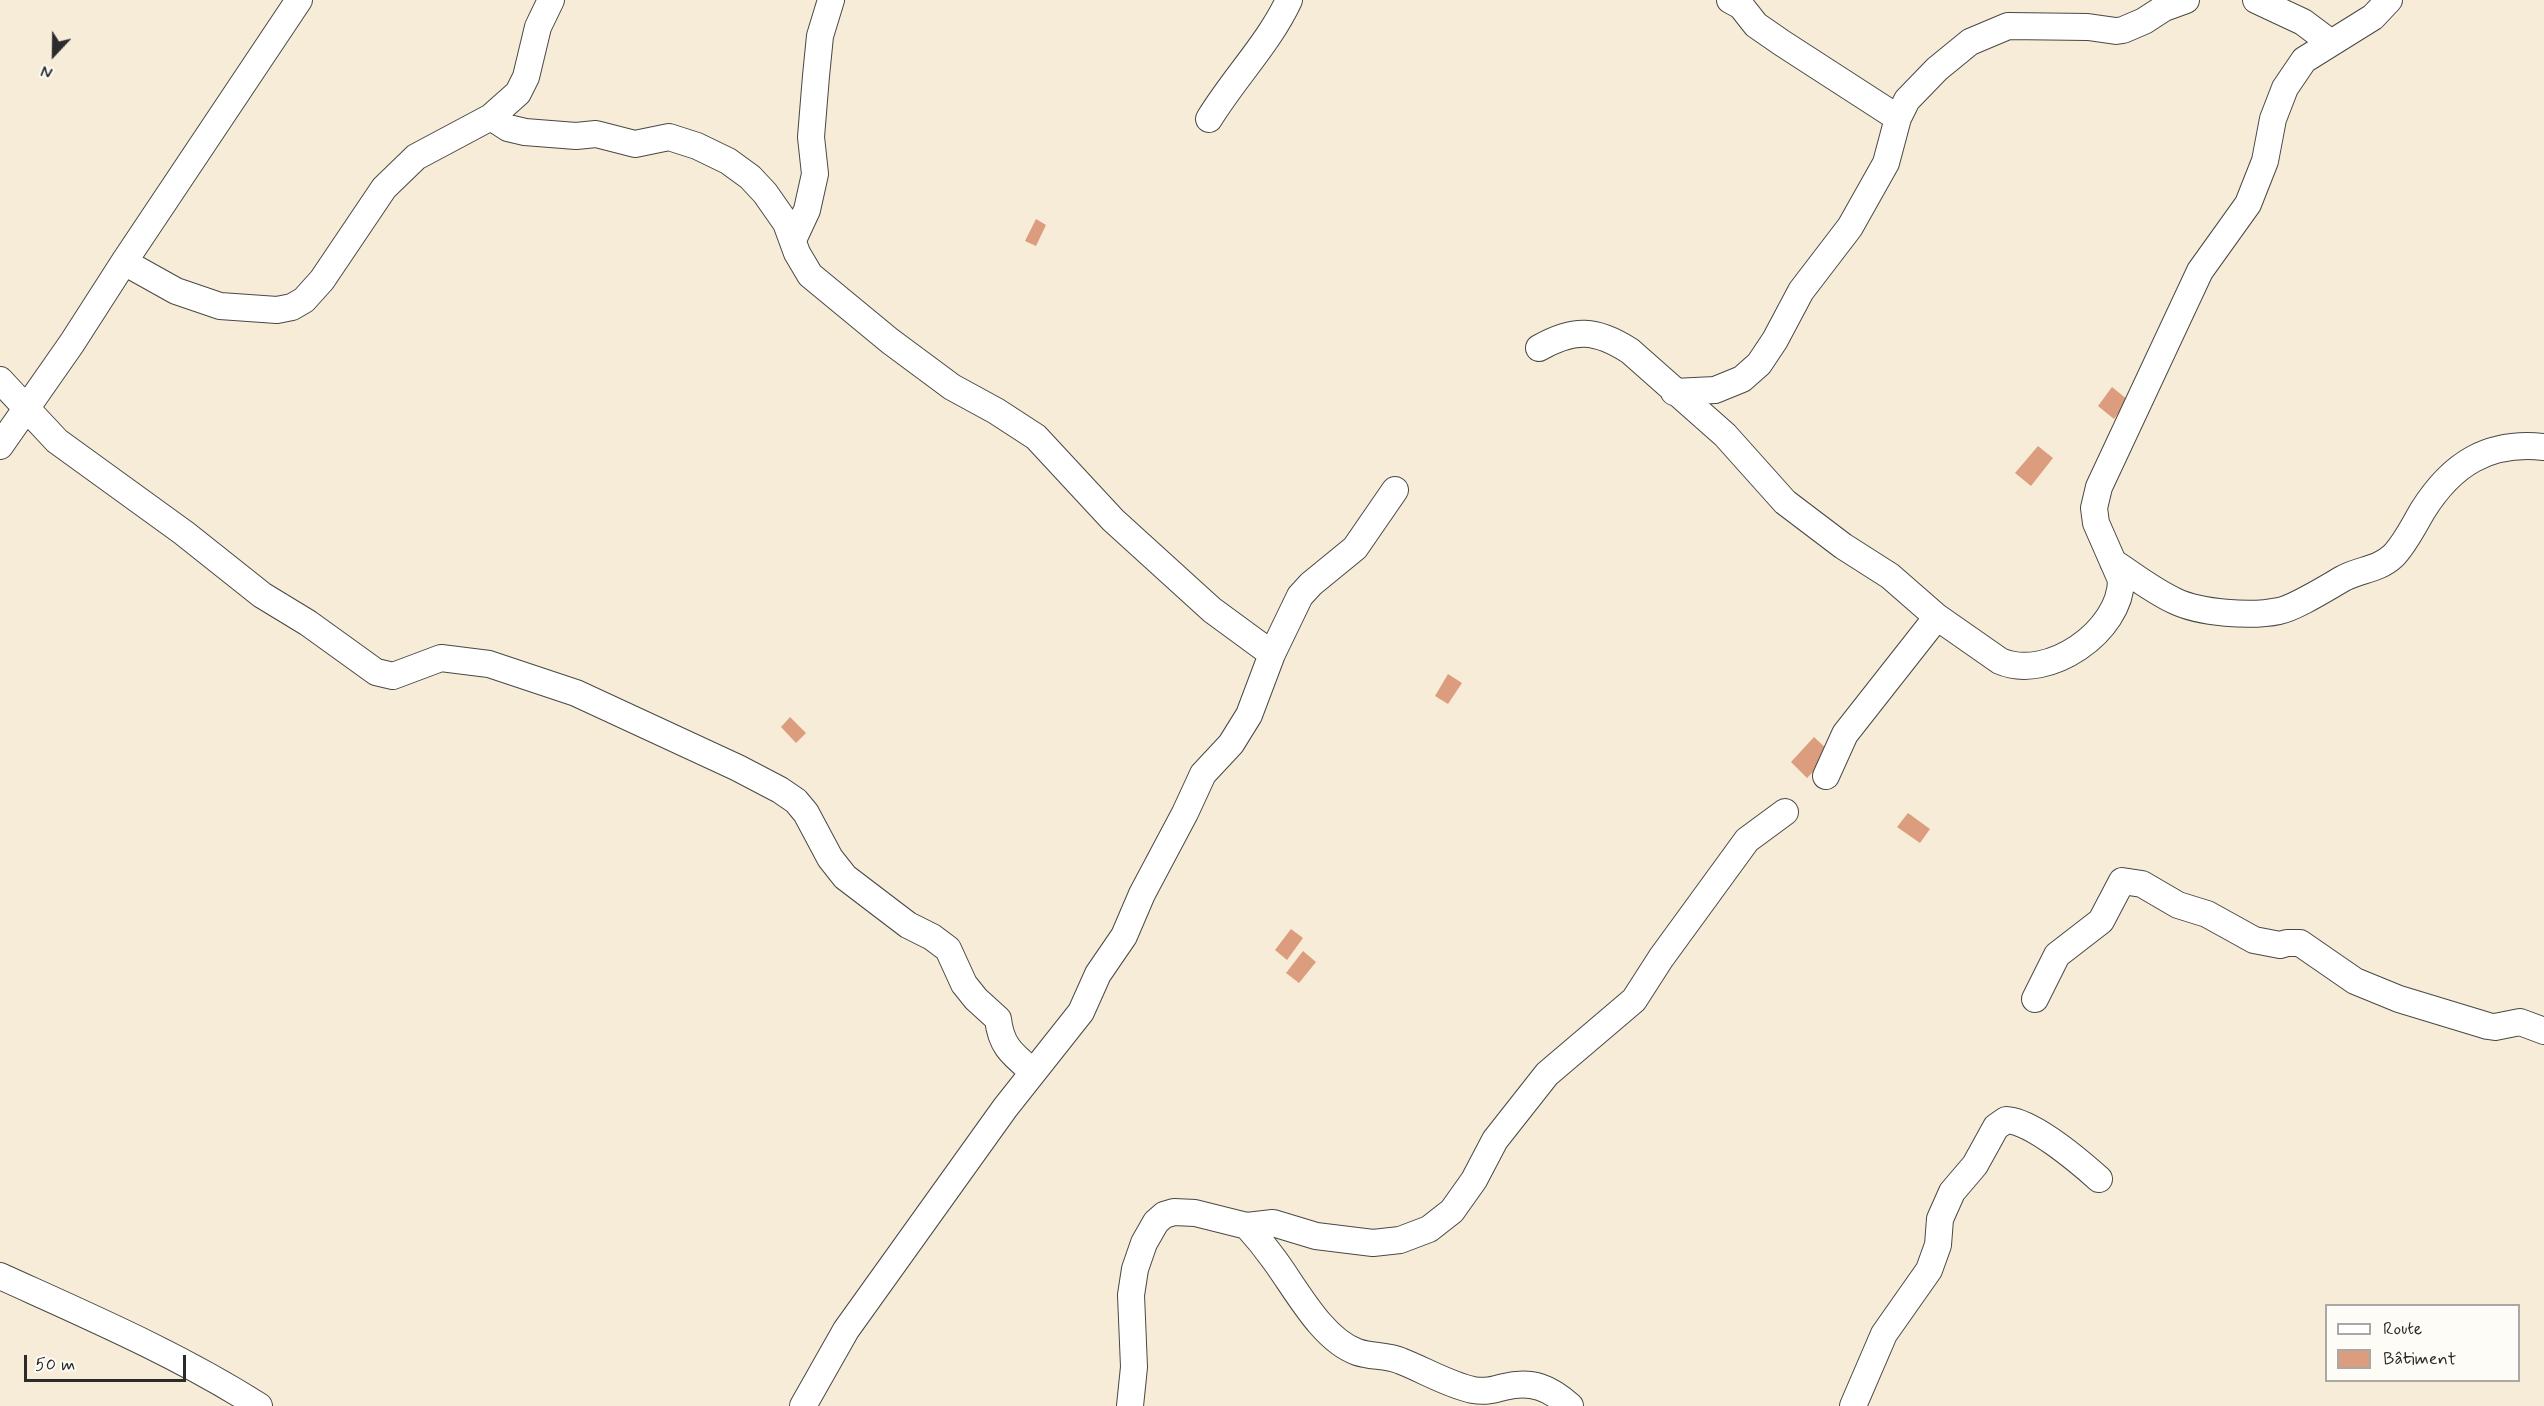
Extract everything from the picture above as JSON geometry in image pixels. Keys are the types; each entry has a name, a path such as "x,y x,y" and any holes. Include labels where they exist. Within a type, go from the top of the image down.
{"street":[{"path":"0,446 72,343 299,0"},
{"path":"124,262 176,291 220,306 260,310 292,307 304,300 322,280 384,188 416,157 491,117 518,93 526,76 538,27 551,0"},
{"path":"793,240 807,210 815,174 811,137 820,36 831,0"},
{"path":"1209,119 1227,89 1280,20 1290,0"},
{"path":"1730,0 1741,6 1756,25 1898,118"},
{"path":"1674,392 1715,390 1742,380 1759,364 1775,340 1801,291 1850,227 1886,163 1898,118 1907,100 1937,69 1970,42 2008,26 2123,30 2144,21 2164,8 2186,0"},
{"path":"2256,0 2303,22 2331,43"},
{"path":"1539,348 1560,336 1577,332 1615,341 1630,351 1725,435 1785,502 1843,546 1890,576 1936,617 1978,647 2011,666 2022,667 2073,652 2092,640 2119,599 2121,590 2121,579 2096,523 2094,508 2099,487 2200,271 2247,204 2265,161 2273,119 2284,88 2304,60 2373,17 2389,0"},
{"path":"491,117 508,128 525,132 576,136 596,134 635,144 669,137 697,146 728,161 750,177 786,223 801,262 810,275 952,387 996,411 1036,437 1121,527 1212,609 1272,654"},
{"path":"0,380 57,441 184,533 262,595 308,623 375,672 393,676 441,658 489,664 576,693 738,768 780,790 796,801 806,813 830,858 845,877 908,925 932,937 948,949 964,984 976,999 998,1019 999,1036 1011,1053 1032,1071"},
{"path":"2113,562 2177,602 2216,611 2248,613 2280,611 2350,575 2381,566 2395,554 2446,478 2467,464 2489,452 2519,444 2544,447"},
{"path":"802,1406 846,1330 1032,1071 1081,1012 1098,974 1124,936 1142,894 1203,774 1231,744 1249,715 1272,654 1300,596 1311,584 1355,548 1395,490"},
{"path":"1826,776 1845,734 1936,617"},
{"path":"1130,1406 1134,1367 1131,1294 1135,1269 1143,1243 1156,1222 1164,1215 1173,1212 1195,1214 1247,1226 1273,1223 1316,1236 1373,1243 1401,1240 1429,1228 1452,1211 1474,1180 1495,1140 1547,1074 1634,1000 1661,958 1747,840 1785,812"},
{"path":"2035,999 2056,955 2101,921 2122,881 2131,881 2162,894 2178,905 2207,914 2226,927 2254,940 2280,945 2287,942 2300,943 2355,981 2399,999 2495,1028 2520,1022 2544,1031"},
{"path":"1853,1406 1884,1334 1929,1270 1938,1245 1940,1219 1952,1192 1975,1165 1996,1127 2006,1120 2016,1122 2068,1152 2099,1179"},
{"path":"1247,1226 1326,1329 1344,1346 1358,1352 1393,1358 1471,1389 1486,1392 1516,1384 1534,1384 1553,1392 1570,1406"},
{"path":"0,1276 137,1338 228,1386 259,1406"}],"building":[{"path":"1036,219 1046,225 1036,246 1025,241"},
{"path":"2112,387 2128,400 2114,419 2098,406"},
{"path":"2038,446 2053,458 2031,486 2015,473"},
{"path":"1448,674 1462,683 1448,704 1435,696"},
{"path":"790,717 806,733 796,743 781,727"},
{"path":"1814,737 1831,753 1807,778 1791,762"},
{"path":"1908,813 1930,829 1920,843 1897,827"},
{"path":"1291,929 1303,938 1287,960 1275,950"},
{"path":"1303,951 1316,962 1299,983 1286,973"}]}
